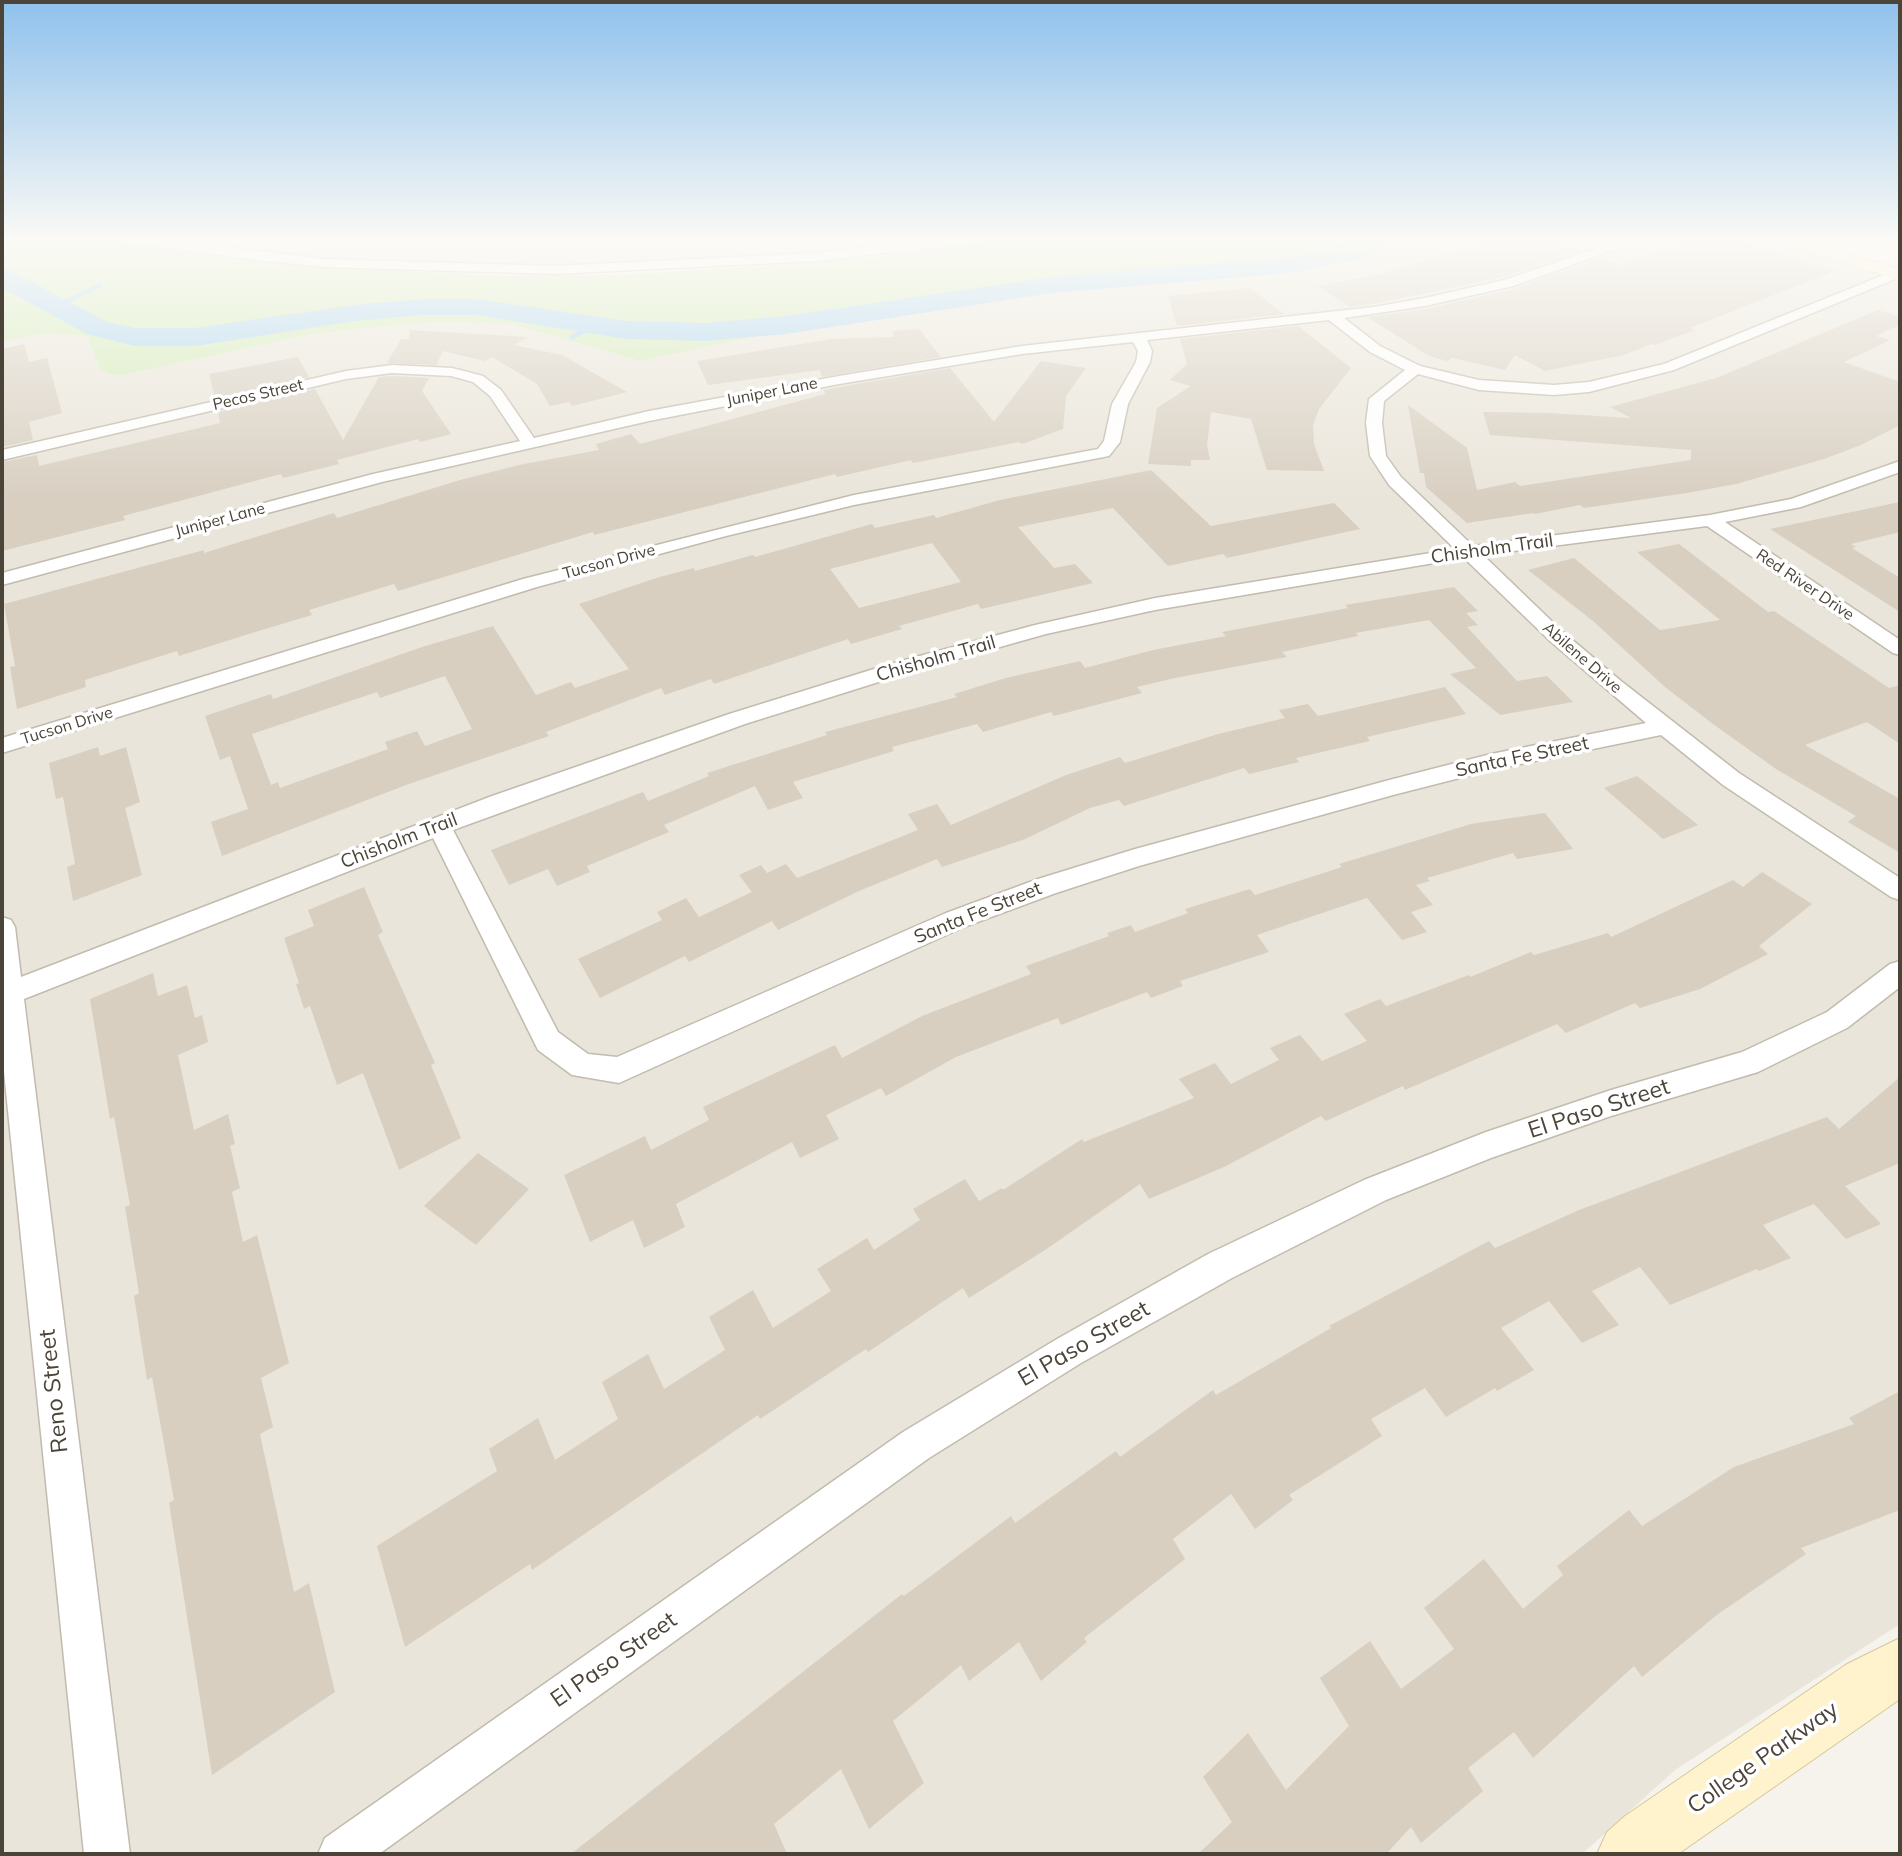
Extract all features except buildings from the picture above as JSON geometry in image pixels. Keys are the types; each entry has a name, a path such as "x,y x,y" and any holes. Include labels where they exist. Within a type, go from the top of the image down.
{"main road":[{"name":"College Parkway","path":"1629,1854 1647,1838 1868,1685 1900,1667"}],"street":[{"name":"Juniper Lane","path":"2,579 286,502 529,442 649,416 839,380 1022,350 1225,328"},
{"path":"1347,328 1375,349 1415,369 1479,385 1517,390 1554,390 1589,387 1669,367 1767,328"},
{"name":"Tucson Drive","path":"2,746 398,622 568,573 854,500 1103,453 1112,442 1120,404 1143,362 1146,351 1138,337"},
{"name":"Pecos Street","path":"2,455 345,375 392,369 452,372 478,379 489,385 529,442"},
{"name":"Abilene Drive","path":"1415,369 1377,399 1374,423 1378,456 1395,481 1467,552 1613,687 1731,779 1900,890"},
{"name":"Chisholm Trail","path":"9,993 282,884 500,802 737,719 897,669 1042,629 1154,604 1467,552 1710,520 1795,503 1900,467"},
{"name":"Red River Drive","path":"1710,520 1900,649"},
{"name":"Santa Fe Street","path":"439,826 548,1041 582,1066 619,1070 955,920 1047,886 1135,858 1393,787 1491,762 1665,727"},
{"name":"Reno Street","path":"2,927 107,1854"},
{"name":"El Paso Street","path":"341,1854 916,1445 1069,1351 1220,1266 1375,1190 1486,1146 1611,1103 1748,1063 1837,1020 1900,972"}],"shaded area":[{"path":"368,328 523,328 641,361 790,329 1900,328 1900,1624 1675,1770 1582,1854 2,1854 2,342 43,333 87,336 101,371 118,376 308,335"}],"green space":[{"path":"2,328 368,328 308,335 118,376 101,371 87,336 43,333 2,342"},
{"path":"523,328 797,328 795,328 641,361"}],"waterway":[{"path":"96,328 135,337 195,337 258,328"},
{"path":"572,337 591,328"},
{"path":"611,328 707,332 757,328"}]}
